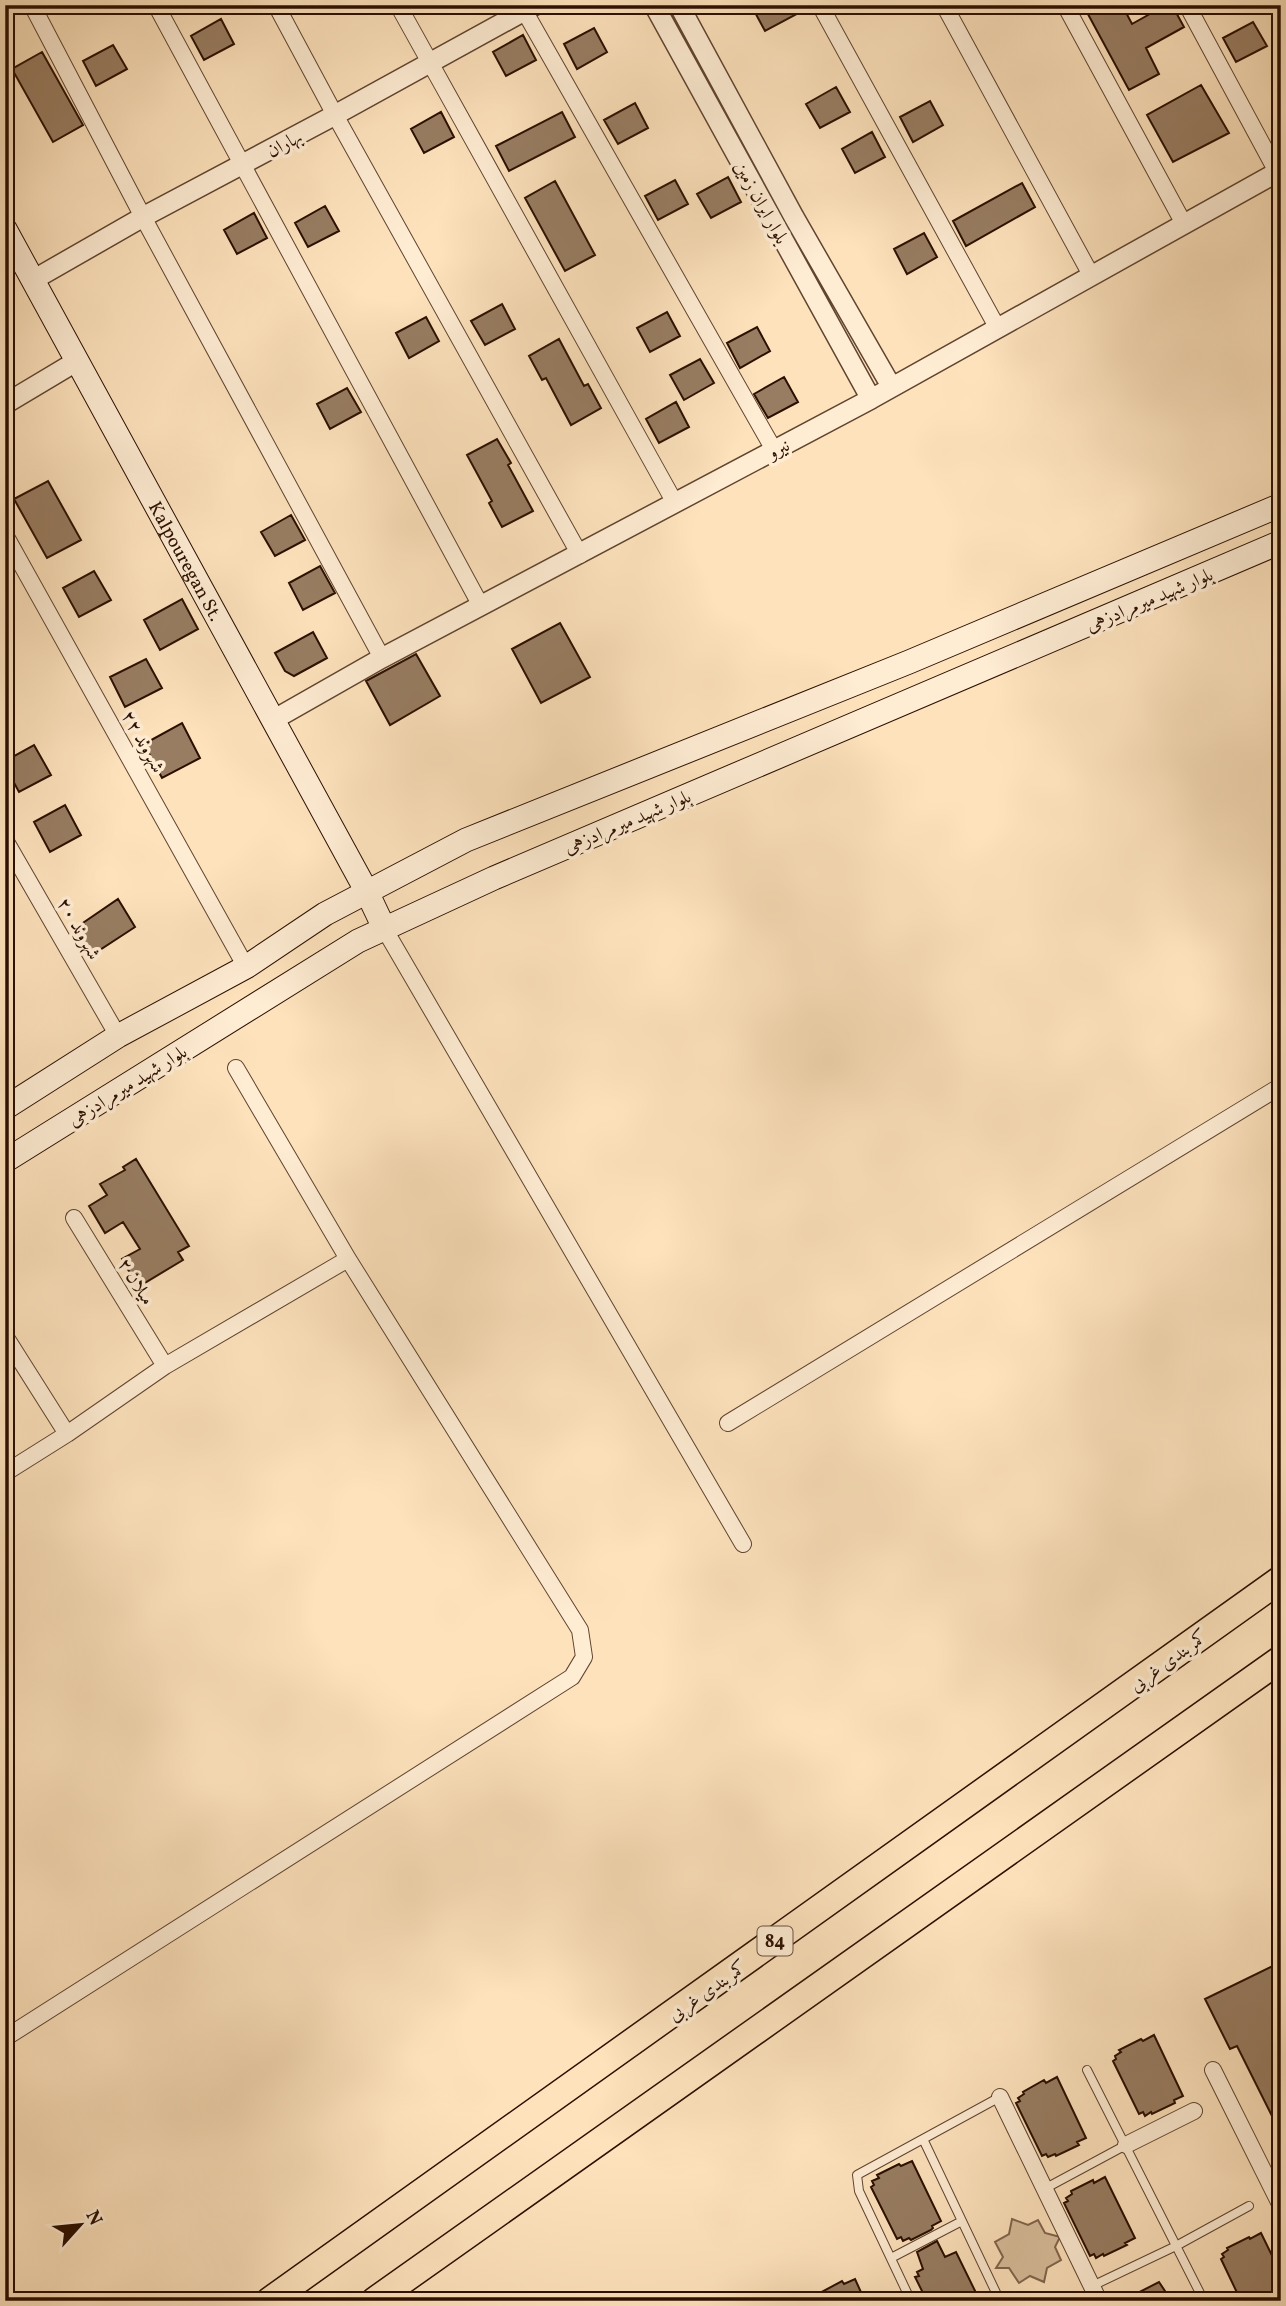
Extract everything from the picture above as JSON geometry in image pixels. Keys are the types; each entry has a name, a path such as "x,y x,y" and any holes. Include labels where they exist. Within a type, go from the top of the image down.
{"highway":[{"name":"کمربندی غربی","path":"269,2301 1281,1579"},
{"path":"374,2301 1281,1659"}],"main road":[{"name":"Kalpouregan St.","path":"5,229 367,892 385,930"},
{"name":"بلوار شهید میرمرادزهی","path":"5,1108 118,1036 246,967 325,914 466,840 897,667 1281,505"},
{"name":"بلوار شهید میرمرادزهی","path":"5,1161 358,941 494,878 1281,542"}],"street":[{"path":"32,5 143,217 382,658"},
{"path":"156,5 481,606"},
{"path":"276,5 580,555"},
{"path":"398,5 675,503"},
{"name":"بلوار ایران زمین","path":"654,5 871,399"},
{"name":"بلوار ایران زمین","path":"679,5 794,217 891,386"},
{"path":"820,5 997,327"},
{"path":"944,5 1091,275"},
{"path":"1065,5 1184,224"},
{"path":"1187,5 1279,171"},
{"path":"526,7 774,450"},
{"name":"بهاران","path":"33,280 526,7"},
{"name":"نیرو","path":"273,720 382,658 871,399 1279,171"},
{"path":"5,404 78,361"},
{"name":"شهروند ۲۲","path":"5,534 246,967"},
{"name":"شهروند ۲۰","path":"5,840 118,1036"},
{"path":"385,930 743,1544"},
{"path":"5,2038 572,1677 584,1657 580,1630 348,1259 236,1068"},
{"path":"728,1423 1281,1086"},
{"name":"میلان ۲","path":"74,1218 165,1366"},
{"path":"5,1473 165,1366 348,1259"},
{"path":"5,1336 67,1434"},
{"path":"1213,2070 1281,2206"},
{"path":"1000,2096 1096,2294"},
{"path":"1126,2145 1195,2111"}],"lane":[{"path":"1087,2070 1204,2301"},
{"path":"911,2301 859,2191 857,2175 1000,2096"},
{"path":"923,2139 1000,2301"},
{"path":"1046,2188 1126,2145"},
{"path":"1096,2294 1176,2246 1250,2207"},
{"path":"891,2258 962,2221"}],"shaded area":[{"path":"1012,2219 1028,2225 1038,2220 1045,2233 1060,2237 1055,2247 1061,2260 1047,2268 1044,2282 1030,2276 1019,2283 1009,2268 996,2268 1003,2257 995,2242 1009,2234"}],"building":[{"path":"751,5 810,5 810,7 765,31"},
{"path":"1083,5 1122,5 1132,24 1166,5 1172,5 1184,27 1146,48 1159,74 1129,90"},
{"path":"221,19 234,44 204,60 191,36"},
{"path":"1253,22 1267,46 1236,62 1223,38"},
{"path":"594,28 607,52 577,69 564,44"},
{"path":"523,35 536,60 506,76 493,52"},
{"path":"113,45 127,69 96,86 83,61"},
{"path":"42,52 83,125 53,142 12,69"},
{"path":"1201,85 1229,133 1173,162 1147,115"},
{"path":"836,87 850,112 820,128 806,104"},
{"path":"930,101 943,125 913,142 900,117"},
{"path":"635,103 648,128 618,144 604,120"},
{"path":"441,112 454,137 424,153 411,129"},
{"path":"562,112 575,137 509,171 496,146"},
{"path":"872,132 885,157 855,173 842,149"},
{"path":"728,177 741,202 711,218 697,194"},
{"path":"675,180 688,204 658,220 645,196"},
{"path":"555,181 595,255 565,271 525,198"},
{"path":"1022,183 1035,207 966,246 953,221"},
{"path":"325,206 339,231 308,247 295,223"},
{"path":"254,213 267,238 237,254 224,230"},
{"path":"924,233 937,257 907,274 894,249"},
{"path":"502,304 515,329 485,345 471,321"},
{"path":"667,312 680,336 650,352 637,328"},
{"path":"426,317 439,341 409,358 396,333"},
{"path":"757,327 770,351 740,368 727,343"},
{"path":"559,339 584,386 588,384 601,408 571,425 546,378 542,380 529,356"},
{"path":"700,359 714,383 684,400 670,375"},
{"path":"784,377 798,402 768,418 754,394"},
{"path":"347,388 361,412 330,429 317,404"},
{"path":"676,402 689,427 659,443 646,419"},
{"path":"497,439 533,511 502,527 489,503 492,501 467,455"},
{"path":"48,481 81,540 47,558 14,499"},
{"path":"291,515 305,540 275,556 261,532"},
{"path":"320,566 335,593 303,610 289,583"},
{"path":"94,571 111,600 79,617 63,588"},
{"path":"182,599 198,629 160,650 144,620"},
{"path":"560,623 590,677 541,703 512,649"},
{"path":"313,632 327,658 294,676 285,671 275,653"},
{"path":"416,654 440,696 390,725 366,681"},
{"path":"146,659 162,688 125,707 110,677"},
{"path":"182,723 200,758 162,778 144,744"},
{"path":"34,745 51,775 19,792 5,761"},
{"path":"65,805 81,835 50,852 34,822"},
{"path":"118,899 135,927 89,957 74,929"},
{"path":"136,1159 189,1246 178,1252 183,1260 138,1287 122,1259 140,1249 123,1222 105,1233 89,1206 107,1195 100,1184 125,1170 123,1167"},
{"path":"1281,1962 1281,2134 1237,2046 1230,2049 1205,1999"},
{"path":"1154,2035 1183,2096 1174,2100 1175,2103 1145,2116 1143,2112 1139,2114 1113,2061 1121,2052 1119,2050"},
{"path":"1057,2077 1086,2138 1077,2142 1079,2145 1048,2157 1046,2154 1042,2156 1016,2103 1020,2101 1018,2098 1023,2092 1044,2080 1046,2083"},
{"path":"912,2161 941,2221 932,2226 931,2230 903,2241 901,2237 897,2239 871,2187 874,2185 872,2181 879,2178 877,2175"},
{"path":"1105,2177 1135,2238 1125,2243 1127,2245 1096,2258 1094,2254 1090,2256 1064,2203 1068,2201 1066,2198 1072,2194 1071,2191"},
{"path":"1261,2233 1281,2274 1281,2301 1241,2301 1221,2259 1224,2257 1222,2254 1227,2248"},
{"path":"937,2241 945,2257 956,2252 980,2301 927,2301 915,2277 919,2276 917,2272 923,2269 917,2252"},
{"path":"855,2279 865,2301 805,2301 842,2281 844,2284"},
{"path":"1159,2282 1167,2294 1167,2301 1122,2301"}]}
